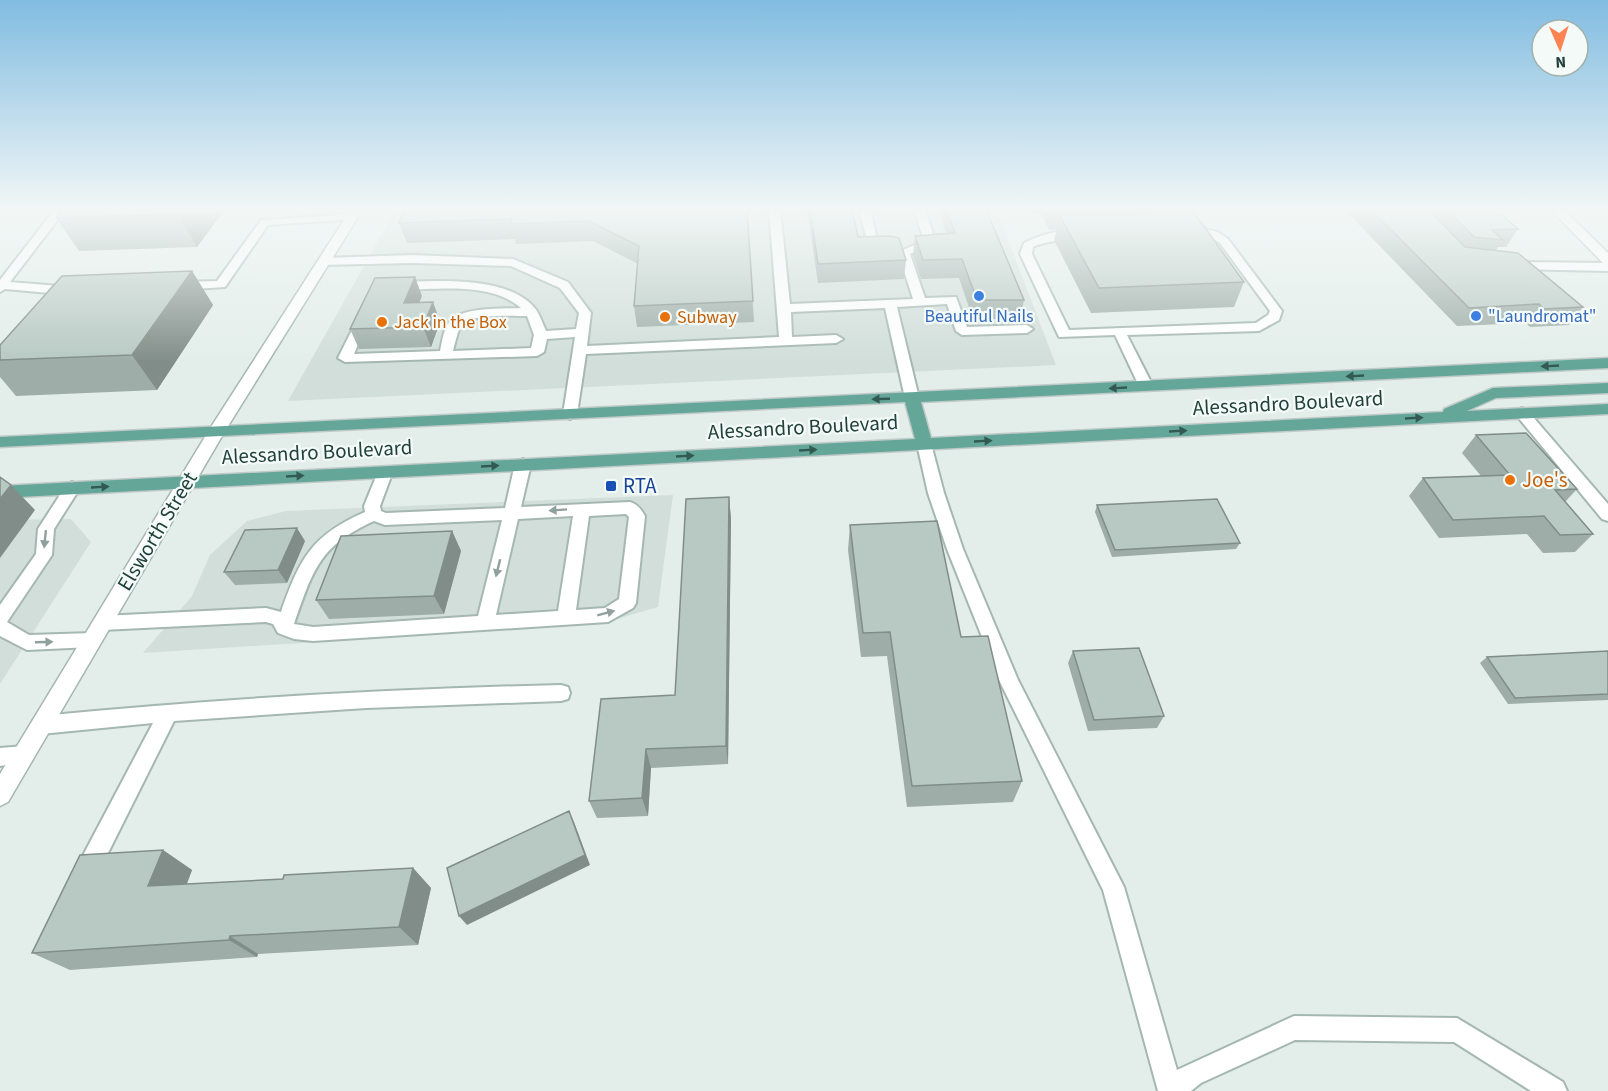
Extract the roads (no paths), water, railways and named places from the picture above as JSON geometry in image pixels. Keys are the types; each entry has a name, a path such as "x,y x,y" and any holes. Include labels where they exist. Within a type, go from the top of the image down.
{"main road":[{"name":"Alessandro Boulevard","path":"0,442 1608,363"},
{"path":"1440,417 1493,393 1608,388"},
{"path":"912,398 924,444"},
{"name":"Alessandro Boulevard","path":"0,492 1608,408"}],"street":[{"name":"Elsworth Street","path":"0,795 217,431 324,262"}],"lane":[{"path":"21,260 1,286 62,296 90,290"},
{"path":"161,287 221,284 238,260"},
{"path":"324,262 413,260 513,263 564,285 585,313 570,414"},
{"path":"779,260 786,341"},
{"path":"907,260 920,302"},
{"path":"1029,260 1064,334 1258,327 1274,317 1276,311 1238,260"},
{"path":"1506,265 1608,267"},
{"path":"357,333 345,358 537,352 541,335 529,309 506,293 472,286 399,286 381,290"},
{"path":"784,308 952,300 962,331 1027,329"},
{"path":"890,304 912,398"},
{"path":"445,355 455,323 459,319 472,315 530,312"},
{"path":"1119,331 1146,386"},
{"path":"541,335 582,333"},
{"path":"580,350 836,339"},
{"path":"1522,413 1608,514"},
{"path":"924,444 936,493 955,549 1005,672 1113,887 1171,1091 1192,1074 1294,1028 1456,1030 1554,1091"},
{"path":"485,622 524,464"},
{"path":"374,515 372,506 386,471"},
{"path":"0,619 44,555 46,529 72,488"},
{"path":"0,627 27,643 97,632 266,615 279,618 284,628 294,632 313,634 608,615 627,603 637,516 630,508 385,519 374,515 350,526 326,542 307,567 284,628"},
{"path":"566,618 582,509"},
{"path":"41,725 169,712 452,695 561,693"},
{"path":"87,871 169,712"},
{"path":"0,757 24,755"}],"place":[{"name":"Beautiful Nails","path":"979,296"},
{"name":"\"Laundromat\"","path":"1476,316"},
{"name":"Subway","path":"665,317"},
{"name":"Jack in the Box","path":"382,322"},
{"name":"Joe's","path":"1510,480"},
{"name":"RTA","path":"611,486"}]}
